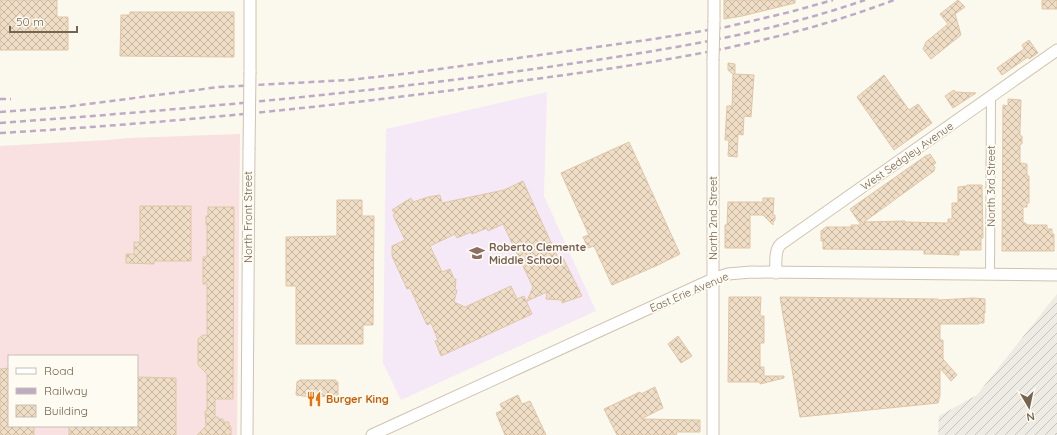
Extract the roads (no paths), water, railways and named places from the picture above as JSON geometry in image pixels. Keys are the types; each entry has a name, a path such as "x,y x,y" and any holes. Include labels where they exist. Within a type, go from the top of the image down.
{"street":[{"name":"North Front Street","path":"247,435 250,0"},
{"name":"North 2nd Street","path":"713,435 714,0"},
{"name":"West Sedgley Avenue","path":"776,273 777,252 778,247 781,244 1057,50"},
{"name":"North 3rd Street","path":"990,275 991,97"},
{"name":"East Erie Avenue","path":"372,435 713,279 728,274 1057,275"},
{"path":"247,423 252,435"}],"railway":[{"path":"0,112 65,107 219,87 349,80 411,73 654,39 726,27 833,0"},
{"path":"0,123 134,113 334,94 534,69 660,50 743,34 825,13 865,0"},
{"path":"0,133 256,113 384,99 609,69 753,42 801,30 894,0"},
{"path":"0,99 11,99"}],"place":[{"name":"Roberto Clemente Middle School","path":"477,253"},
{"name":"Burger King","path":"314,399"}]}
